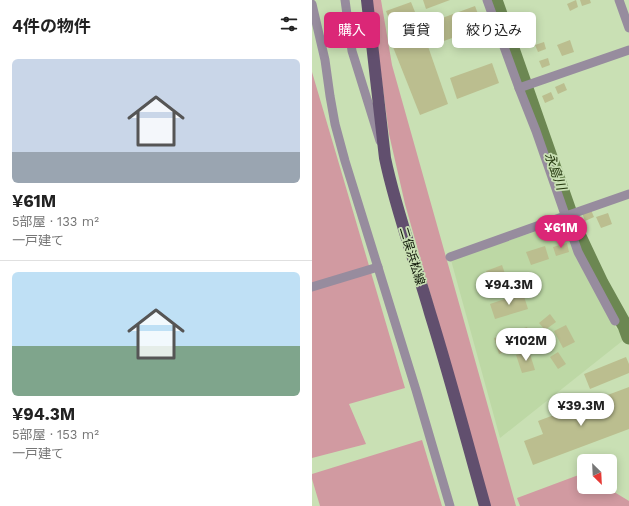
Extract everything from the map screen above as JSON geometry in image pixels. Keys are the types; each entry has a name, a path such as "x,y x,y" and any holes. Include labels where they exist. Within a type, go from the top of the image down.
{"main road":[{"name":"二俣浜松線","path":"367,0 385,158 401,219 430,313 485,506"}],"street":[{"path":"345,0 352,51 371,117 385,158"},
{"path":"488,0 523,86 536,131 568,215 578,252 615,321"},
{"path":"619,0 629,28"},
{"path":"312,7 325,60 335,124 345,161 450,506"},
{"path":"523,86 629,50"},
{"path":"450,258 629,194"},
{"path":"312,287 378,267"}],"shaded area":[{"path":"371,0 381,0 392,65 516,506 490,506 405,204 389,134 377,48 380,48 380,12 373,12"},
{"path":"312,72 405,388 349,404 366,444 312,458"},
{"path":"564,222 576,258 616,328 626,338 500,438 451,260"},
{"path":"422,440 442,506 320,506 312,479 312,474"},
{"path":"577,476 577,494 617,494 629,501 629,506 520,506 517,498"}],"building":[{"path":"423,0 450,0 426,9"},
{"path":"576,0 578,7 570,11 567,4"},
{"path":"580,0 590,0 591,3 582,6"},
{"path":"411,2 415,12 388,12 388,16 386,11"},
{"path":"475,6 477,12 459,12"},
{"path":"452,14 452,38 444,41 444,17"},
{"path":"570,40 574,52 562,56 557,45"},
{"path":"544,42 546,49 538,52 536,45"},
{"path":"393,48 429,48 448,104 420,115"},
{"path":"548,58 550,65 542,68 539,61"},
{"path":"492,63 499,83 457,99 450,78"},
{"path":"564,83 567,90 558,94 555,87"},
{"path":"551,92 554,99 545,103 542,96"},
{"path":"591,210 594,217 585,221 582,213"},
{"path":"608,213 612,224 601,228 596,217"},
{"path":"567,243 569,252 556,256 553,247"},
{"path":"545,246 549,259 531,265 526,252"},
{"path":"502,265 511,291 495,296 486,271"},
{"path":"523,293 528,309 495,319 490,304"},
{"path":"550,314 556,322 545,330 539,323"},
{"path":"566,325 575,342 563,348 554,331"},
{"path":"527,327 532,343 499,354 494,338"},
{"path":"529,351 535,370 522,373 516,355"},
{"path":"558,352 566,364 558,369 550,357"},
{"path":"626,357 629,364 629,373 590,389 584,374"},
{"path":"629,387 629,429 533,465 524,441 543,434 538,421"}],"waterway":[{"name":"永島川","path":"495,0 575,228 601,283 625,326 629,337"}]}
